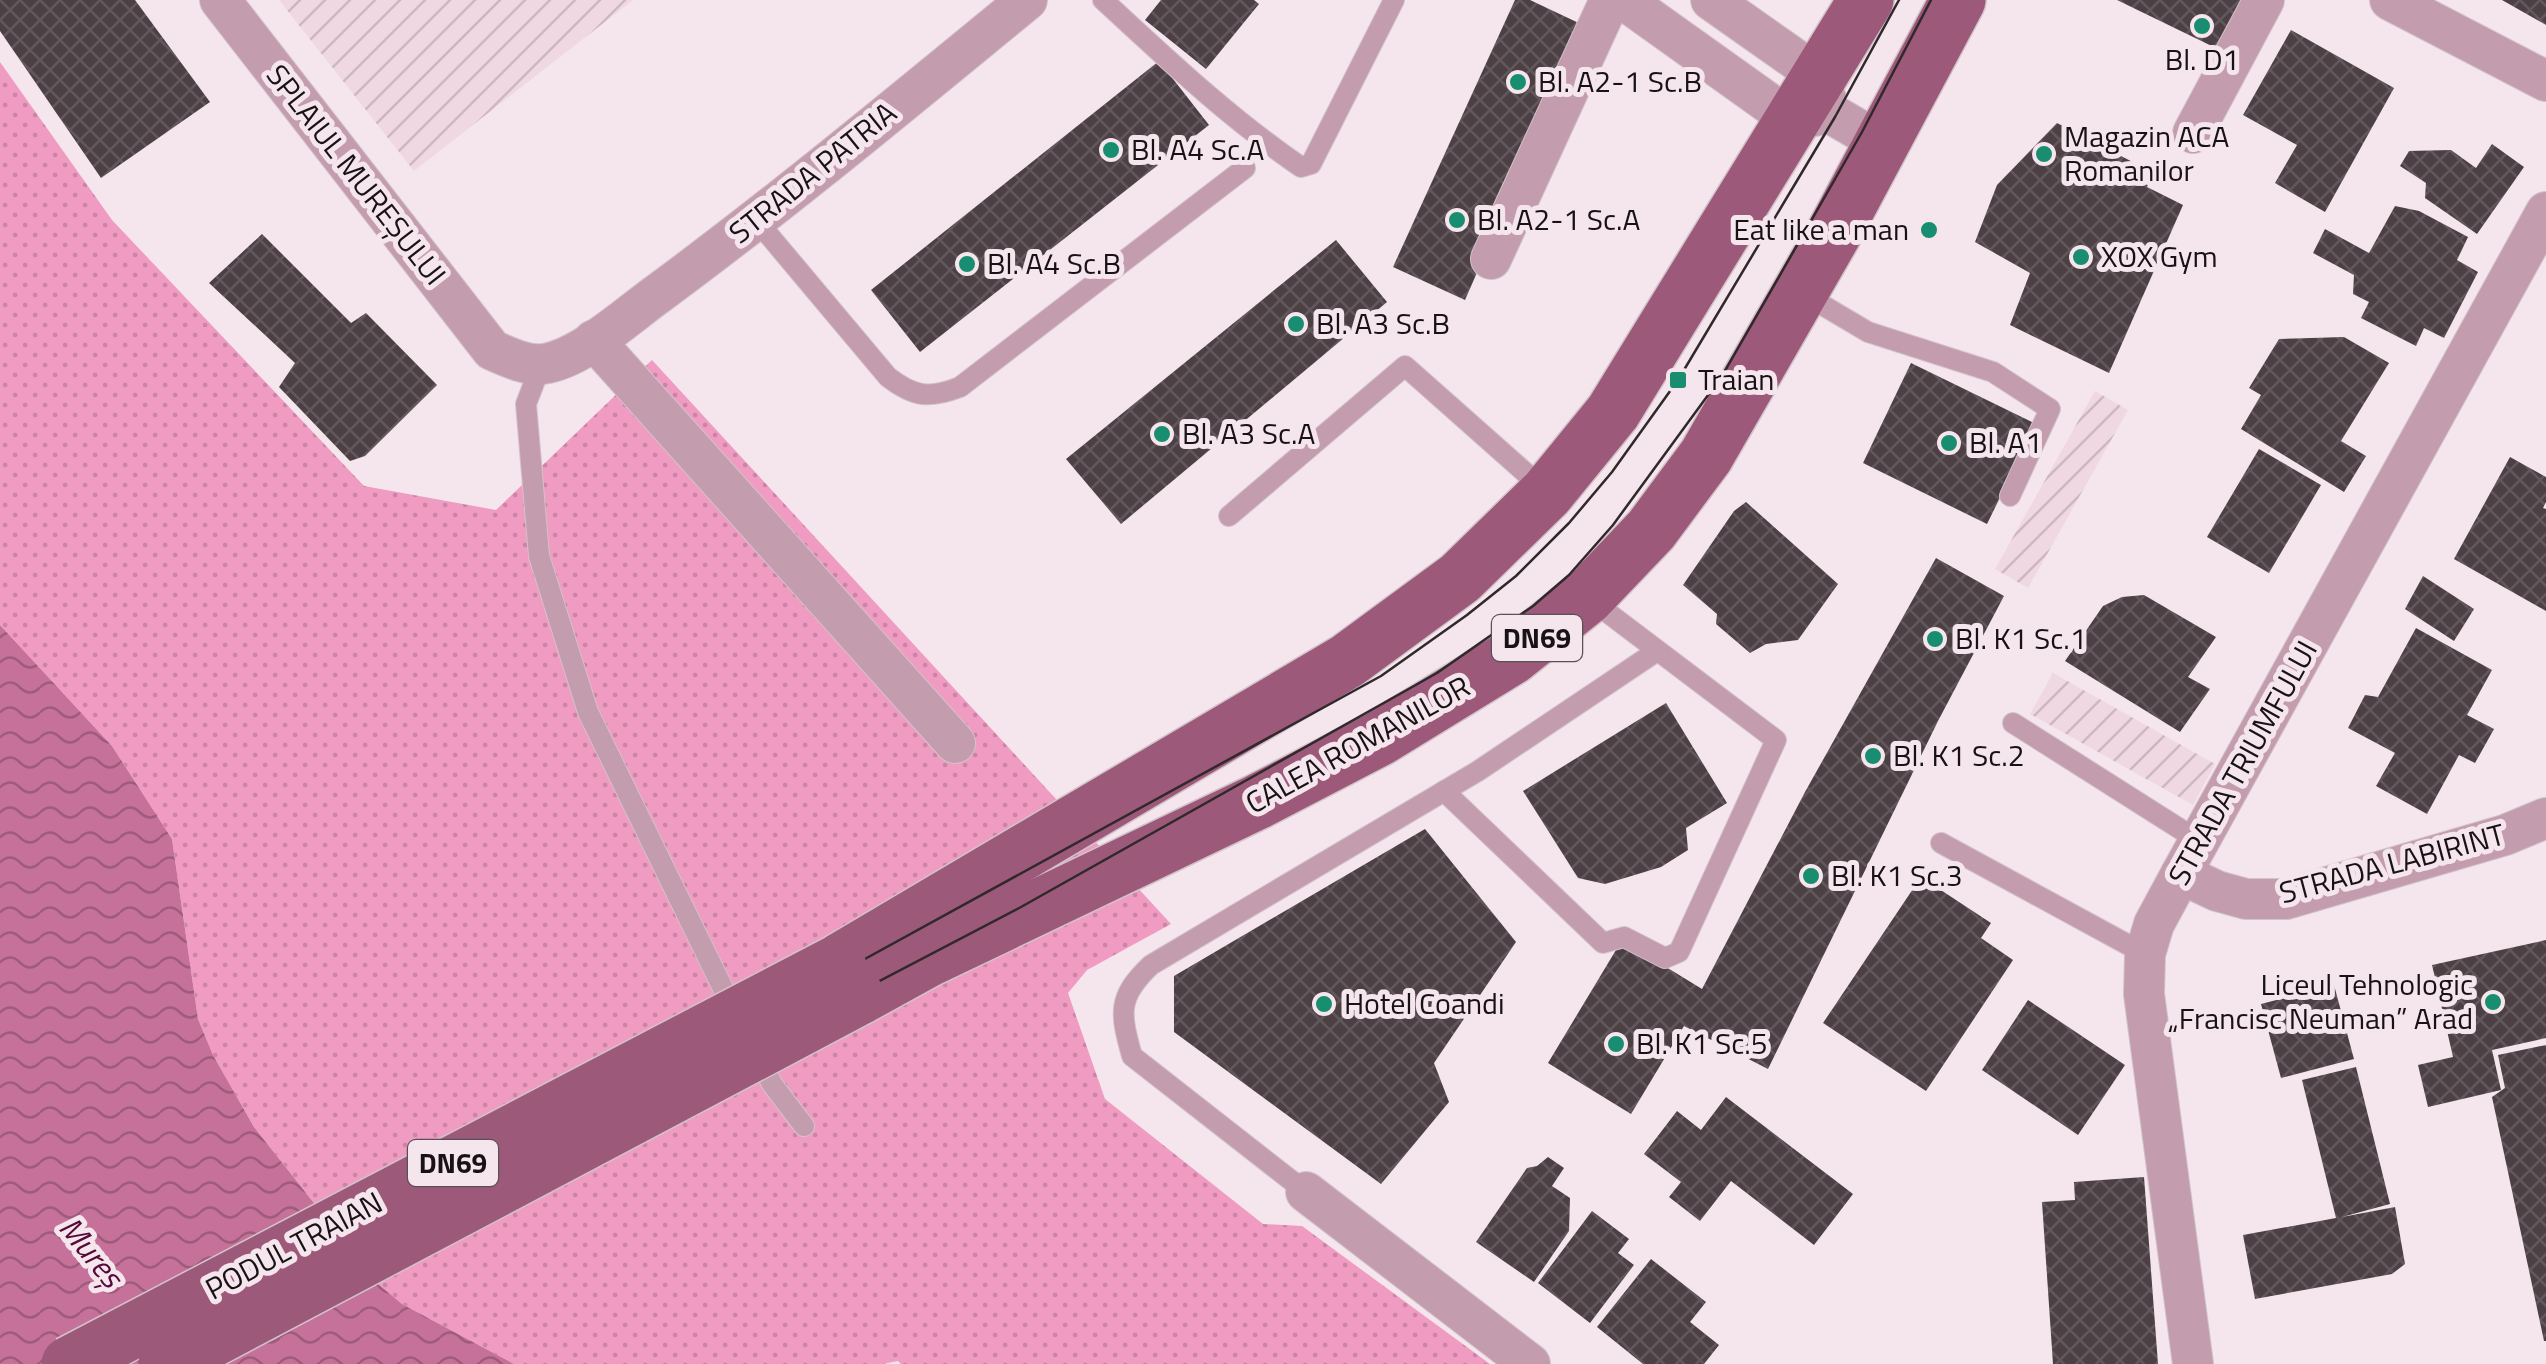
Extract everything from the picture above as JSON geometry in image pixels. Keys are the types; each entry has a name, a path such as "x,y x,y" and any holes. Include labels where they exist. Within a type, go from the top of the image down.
{"main road":[{"name":"DN69","path":"848,980 1347,660 1460,578 1547,493 1637,378 1813,103 1866,0"},
{"name":"CALEA ROMANILOR","path":"848,980 929,959 1257,802 1380,738 1512,658 1587,597 1682,492 1706,456 1883,144 1958,0"},
{"name":"PODUL TRAIAN","path":"68,1364 848,980"},
{"name":"PODUL TRAIAN","path":"166,1364 848,980"}],"street":[{"name":"SPLAIUL MUREȘULUI","path":"220,0 492,350 541,365"},
{"name":"STRADA PATRIA","path":"541,365 563,358 594,340 757,220 1027,0"},
{"path":"1491,258 1610,0"},
{"path":"1624,0 1883,144"},
{"path":"1711,0 1813,103"},
{"path":"2193,133 2264,0"},
{"path":"2390,0 2546,81"},
{"name":"STRADA TRIUMFULUI","path":"2194,1364 2144,994 2145,954 2154,924 2546,212"},
{"path":"594,340 956,743"},
{"name":"STRADA LABIRINT","path":"2190,858 2218,891 2246,898 2286,899 2505,835 2546,818"},
{"path":"1306,1192 1530,1364"}],"lane":[{"path":"1103,0 1214,102 1301,167 1311,164 1394,0"},
{"path":"757,220 888,378 908,393 938,396 960,387 1245,168"},
{"path":"1800,292 1868,332 1993,372 2050,409 2010,496"},
{"path":"541,365 526,404 538,556 588,712 686,917 772,1084 804,1126"},
{"path":"1229,516 1405,366 1547,493"},
{"path":"1444,791 1603,943 1624,937 1665,958 1679,952 1776,740 1587,597"},
{"path":"1306,1192 1132,1056 1124,1028 1124,1000 1131,984 1151,965 1444,791 1657,651"},
{"path":"2013,723 2190,858"},
{"path":"1940,843 2145,954"}],"shaded area":[{"path":"279,0 633,0 414,171"},
{"path":"0,62 112,220 364,486 496,510 652,360 1171,924 1087,970 1068,993 1105,1099 1263,1224 1302,1226 1490,1364 514,1364 402,1304 377,1283 254,1127 213,1055 198,1019 172,839 112,746 0,625"},
{"path":"2095,391 2128,410 2028,588 1995,569"},
{"path":"2053,673 2215,764 2193,805 2030,714"}],"water":[{"name":"Mureș","path":"0,625 112,746 172,839 198,1019 213,1055 254,1127 377,1283 402,1304 514,1364 0,1364"}],"building":[{"path":"0,0 135,0 210,102 101,178 0,31"},
{"path":"1161,0 1254,0 1259,4 1206,69 1145,20"},
{"path":"1515,0 1530,0 1585,26 1465,300 1393,267"},
{"name":"Bl. D1","path":"2117,0 2248,0 2222,51"},
{"path":"2502,0 2546,0 2546,25"},
{"path":"2291,30 2394,88 2325,212 2275,183 2297,145 2243,115"},
{"path":"1159,61 1209,125 920,352 871,290"},
{"name":"XOX Gym","path":"2057,123 2154,173 2147,187 2183,205 2109,373 2010,325 2030,273 1975,242 1997,185"},
{"path":"2492,144 2524,167 2477,234 2425,198 2426,183 2400,166 2409,151 2451,150 2476,168"},
{"path":"2395,206 2419,211 2468,237 2457,260 2478,272 2444,338 2424,328 2416,346 2361,318 2369,302 2353,294 2354,275 2313,253 2325,229 2369,253"},
{"path":"262,234 351,323 366,313 437,385 365,456 350,461 279,387 295,363 209,283"},
{"path":"1336,240 1387,302 1121,524 1066,459"},
{"path":"2344,337 2389,363 2341,441 2366,456 2344,492 2241,429 2261,395 2249,388 2279,339"},
{"name":"Bl. A1","path":"1911,363 2036,424 1987,524 1863,463"},
{"path":"2259,449 2321,485 2269,573 2207,537"},
{"path":"2510,457 2546,477 2546,611 2454,559"},
{"path":"1746,502 1838,584 1798,640 1766,644 1750,653 1716,624 1717,614 1683,585 1734,511"},
{"path":"1936,558 2004,596 1938,721 1768,1069 1684,1026 1631,1114 1548,1063 1622,940 1702,989 1805,792"},
{"path":"2423,576 2474,609 2454,641 2405,609"},
{"path":"2144,595 2216,637 2188,677 2210,689 2180,732 2065,661 2103,606 2122,597"},
{"path":"2416,628 2492,670 2467,715 2494,729 2475,763 2459,755 2427,814 2376,786 2395,753 2348,728 2365,695 2378,697"},
{"path":"1666,703 1727,803 1686,828 1688,850 1661,867 1605,884 1578,878 1523,791"},
{"name":"Hotel Coandi","path":"1425,829 1516,942 1434,1063 1449,1102 1381,1184 1174,1032 1174,976"},
{"path":"1921,877 1991,923 1981,938 2013,960 1926,1091 1823,1023"},
{"name":"Liceul Tehnologic „Francisc Neuman” Arad","path":"2546,940 2546,1038 2492,1050 2501,1090 2428,1107 2418,1065 2453,1057 2432,965"},
{"path":"2334,985 2354,1059 2281,1078 2261,1004"},
{"path":"2028,1000 2125,1065 2078,1135 1982,1070"},
{"path":"2546,1045 2544,1341 2492,1097 2505,1088 2498,1055"},
{"path":"2356,1067 2390,1204 2342,1217 2395,1207 2405,1264 2392,1274 2255,1299 2243,1235 2336,1218 2302,1080"},
{"path":"1726,1097 1853,1194 1814,1245 1731,1181 1700,1221 1669,1197 1681,1182 1644,1154 1677,1111 1701,1130"},
{"path":"1548,1157 1564,1168 1552,1186 1570,1198 1569,1231 1534,1282 1476,1242 1527,1168"},
{"path":"2144,1177 2158,1364 2053,1364 2042,1202 2075,1200 2074,1182"},
{"path":"1592,1211 1629,1239 1618,1253 1634,1265 1590,1323 1538,1283"},
{"path":"1651,1259 1706,1302 1690,1322 1719,1345 1704,1364 1643,1364 1597,1327"}],"tram line":[{"path":"93,1364 843,971 1381,676 1467,615 1516,576 1569,523 1612,472 1678,380 1835,117 1899,0"},
{"path":"147,1364 1021,907 1437,673 1533,606 1569,575 1613,525 1722,376 1862,132 1931,0"}],"place":[{"name":"Bl. D1","path":"2202,26"},
{"name":"Bl. A2-1 Sc.B","path":"1518,82"},
{"name":"Bl. A4 Sc.A","path":"1111,150"},
{"name":"Magazin ACA Romanilor","path":"2044,154"},
{"name":"Bl. A2-1 Sc.A","path":"1457,220"},
{"name":"Eat like a man","path":"1929,230"},
{"name":"XOX Gym","path":"2081,257"},
{"name":"Bl. A4 Sc.B","path":"967,264"},
{"name":"Bl. A3 Sc.B","path":"1296,324"},
{"name":"Traian","path":"1678,380"},
{"name":"Bl. A3 Sc.A","path":"1162,434"},
{"name":"Bl. A1","path":"1949,443"},
{"name":"Bl. K1 Sc.1","path":"1935,639"},
{"name":"Bl. K1 Sc.2","path":"1873,756"},
{"name":"Bl. K1 Sc.3","path":"1811,876"},
{"name":"Liceul Tehnologic „Francisc Neuman” Arad","path":"2493,1002"},
{"name":"Hotel Coandi","path":"1324,1004"},
{"name":"Bl. K1 Sc.5","path":"1616,1044"}]}
